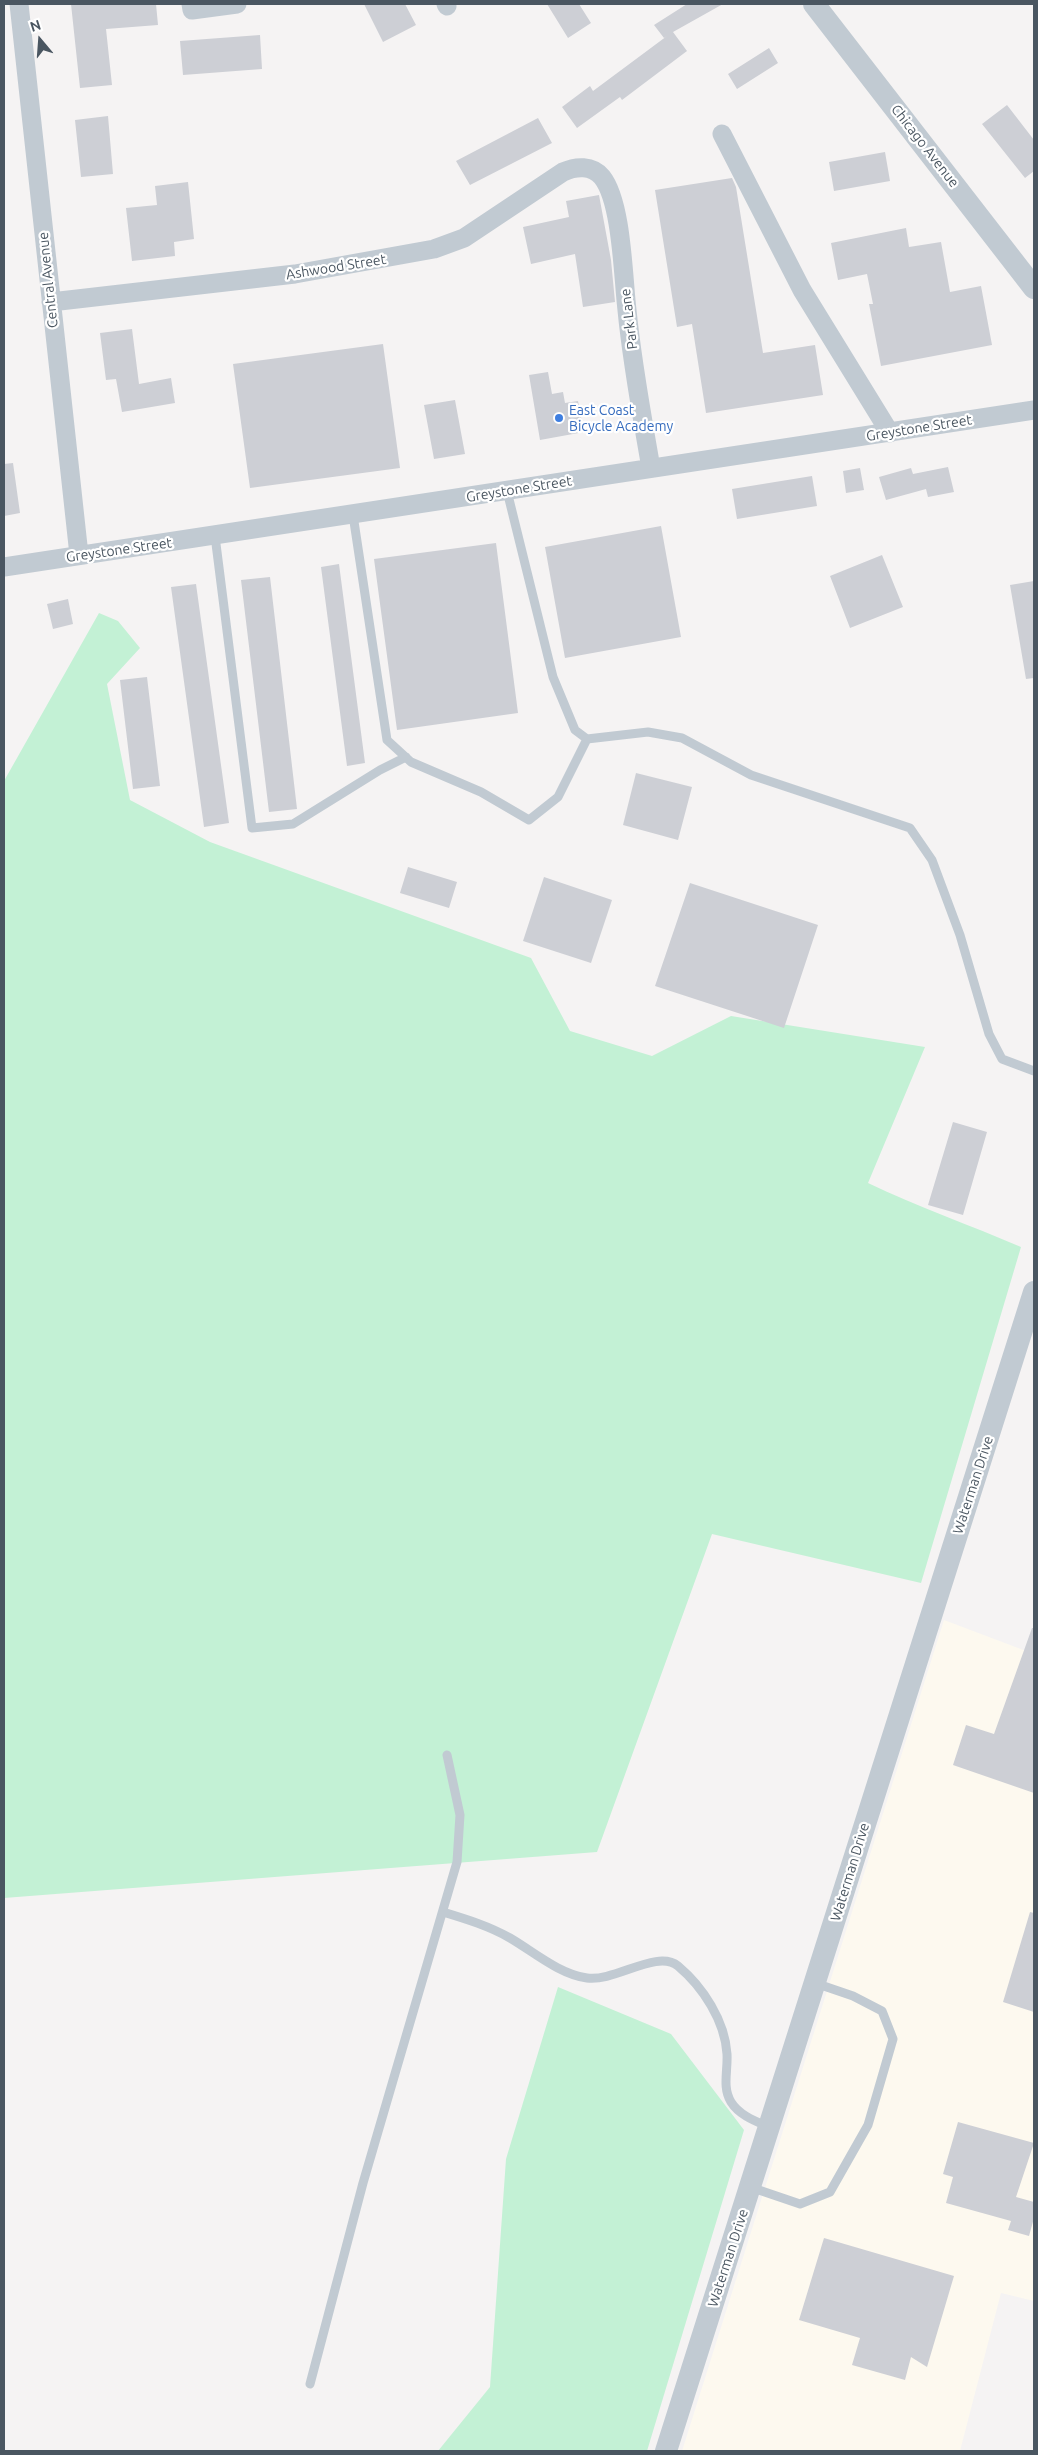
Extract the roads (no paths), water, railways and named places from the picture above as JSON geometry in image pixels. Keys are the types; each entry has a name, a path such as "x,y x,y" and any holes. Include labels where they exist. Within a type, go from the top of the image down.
{"street":[{"name":"Central Avenue","path":"19,4 79,555"},
{"path":"191,4 192,10 237,4"},
{"name":"Chicago Avenue","path":"814,4 1034,288"},
{"path":"722,134 802,290 890,432"},
{"name":"Ashwood Street","path":"51,302 295,274 416,254 464,238 570,169 586,168 598,174"},
{"name":"Park Lane","path":"598,174 609,192 615,213 641,411 651,468"},
{"name":"Greystone Street","path":"4,567 1034,410"},
{"name":"Waterman Drive","path":"666,2451 815,1983 1028,1331 1034,1292"}],"lane":[{"path":"507,491 553,677 575,730 588,739 648,732 682,738 751,775 910,828 932,860 960,935 989,1034 1002,1059 1034,1071"},
{"path":"353,515 387,740 411,762 481,792 529,820 558,797 588,739"},
{"path":"215,536 252,828 293,824 380,770 406,757"},
{"path":"310,2384 363,2183 457,1862 460,1832 458,1803 447,1755"},
{"path":"443,1912 494,1930 551,1964 586,1978 606,1976 659,1960 674,1963 700,1990 720,2023 726,2043 726,2089 730,2100 742,2114 769,2127"},
{"path":"750,2187 800,2204 830,2192 868,2125 893,2039 882,2011 853,1996 815,1983"}],"place":[{"name":"East Coast Bicycle Academy","path":"559,418"}]}
